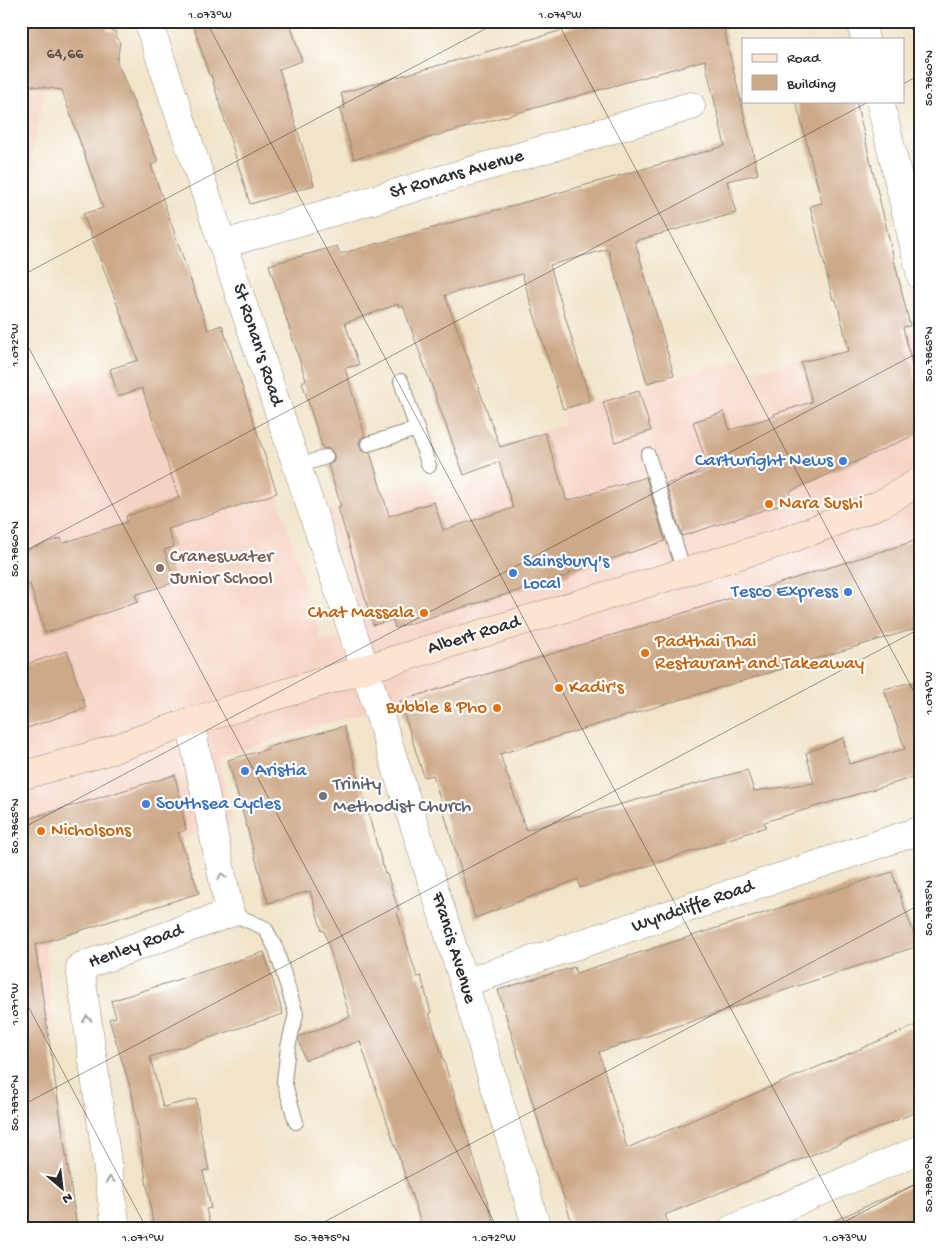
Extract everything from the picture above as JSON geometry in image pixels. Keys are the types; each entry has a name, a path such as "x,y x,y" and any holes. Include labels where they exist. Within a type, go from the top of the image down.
{"main road":[{"name":"Albert Road","path":"21,776 105,752 190,722 783,542 881,504 921,481"}],"street":[{"name":"St Ronan's Road","path":"148,21 365,669"},
{"path":"861,21 865,38"},
{"path":"880,102 921,276"},
{"name":"St Ronans Avenue","path":"224,244 691,106"},
{"name":"Francis Avenue","path":"365,669 464,983 537,1229"},
{"path":"190,722 230,913"},
{"name":"Wyndcliffe Road","path":"464,983 921,830"},
{"name":"Henley Road","path":"116,1229 80,967 230,913"},
{"path":"732,1229 921,1149"}],"lane":[{"path":"401,381 429,466"},
{"path":"368,444 417,429"},
{"path":"648,455 684,572"},
{"path":"298,466 326,457"},
{"path":"230,913 265,928 276,949 296,1014 288,1047 284,1081 296,1122"}],"shaded area":[{"path":"21,83 44,87 21,220"},
{"path":"921,322 921,627 424,777 400,701 218,757 232,825 37,878 53,1023 21,1027 21,402 174,346 173,341 222,325 277,493 322,642 363,628 327,511 427,479 434,497 534,467 526,436 564,425 562,411 745,357 750,372 914,331"}],"building":[{"path":"21,21 108,21 107,30 117,32 116,38 120,42 117,62 158,162 151,165 208,330 222,325 277,493 168,529 174,547 164,550 175,582 135,595 138,602 45,633 30,584 21,587 21,552 61,538 63,543 127,522 126,516 179,498 142,388 118,396 110,369 138,360 83,214 103,208 62,90 21,84"},
{"path":"192,21 289,21 302,61 279,69 314,185 250,204 211,75 209,75"},
{"path":"595,21 722,21 758,174 727,181 736,213 635,241 674,375 647,383 608,249 550,265 590,401 563,409 522,274 445,295 500,447 545,433 567,501 646,477 665,541 569,573 570,575 395,628 393,620 373,625 338,507 341,506 328,465 333,462 334,455 331,450 323,449 302,382 306,380 269,265 337,246 340,254 725,146 705,60 354,159 340,109 345,108 341,93","holes":["398,304 399,307 403,306 464,475 499,462 513,508 443,530 434,502 389,516 370,452 362,451 359,443 361,438 365,436 345,368 359,365 345,323"]},
{"path":"796,102 856,102 910,326 903,327 921,401 921,432 789,492 792,501 682,536 666,484 709,470 693,422 724,412 730,430 812,402 801,362 849,351 836,299 833,300 810,206 822,203"},
{"path":"639,391 651,431 615,442 603,402"},
{"path":"921,539 921,627 500,754 526,830 747,770 754,791 814,783 806,753 843,738 849,764 905,749 884,689 921,680 921,783 917,783 915,777 764,822 766,827 580,888 578,879 475,918 433,775 424,777 400,701"},
{"path":"67,651 86,708 21,730 21,666"},
{"path":"344,726 385,874 387,874 399,911 397,912 417,977 421,976 431,1013 429,1013 496,1229 423,1229 360,1041 305,1060 299,1040 300,1036 350,1017 324,930 322,931 310,891 268,903 228,760"},
{"path":"175,775 186,830 178,833 199,893 35,945 77,1229 21,1229 21,821"},
{"path":"892,872 918,946 599,1052 627,1148 921,1023 921,1110 665,1215 671,1229 574,1229 554,1172 498,990 574,967 576,973"},
{"path":"264,952 283,1014 150,1057 163,1107 196,1099 209,1170 203,1171 211,1208 206,1209 211,1229 154,1229 132,1093 109,1019 116,1017 111,1001"},
{"path":"921,1182 921,1229 815,1229"}],"place":[{"name":"Cartwright News","path":"843,461"},
{"name":"Nara Sushi","path":"769,504"},
{"name":"Craneswater Junior School","path":"160,568"},
{"name":"Sainsbury's Local","path":"513,573"},
{"name":"Tesco Express","path":"848,592"},
{"name":"Chat Massala","path":"424,613"},
{"name":"Padthai Thai Restaurant and Takeaway","path":"645,653"},
{"name":"Kadir's","path":"559,688"},
{"name":"Bubble & Pho","path":"497,708"},
{"name":"Aristia","path":"245,771"},
{"name":"Trinity Methodist Church","path":"323,796"},
{"name":"Southsea Cycles","path":"146,804"},
{"name":"Nicholsons","path":"41,831"}]}
